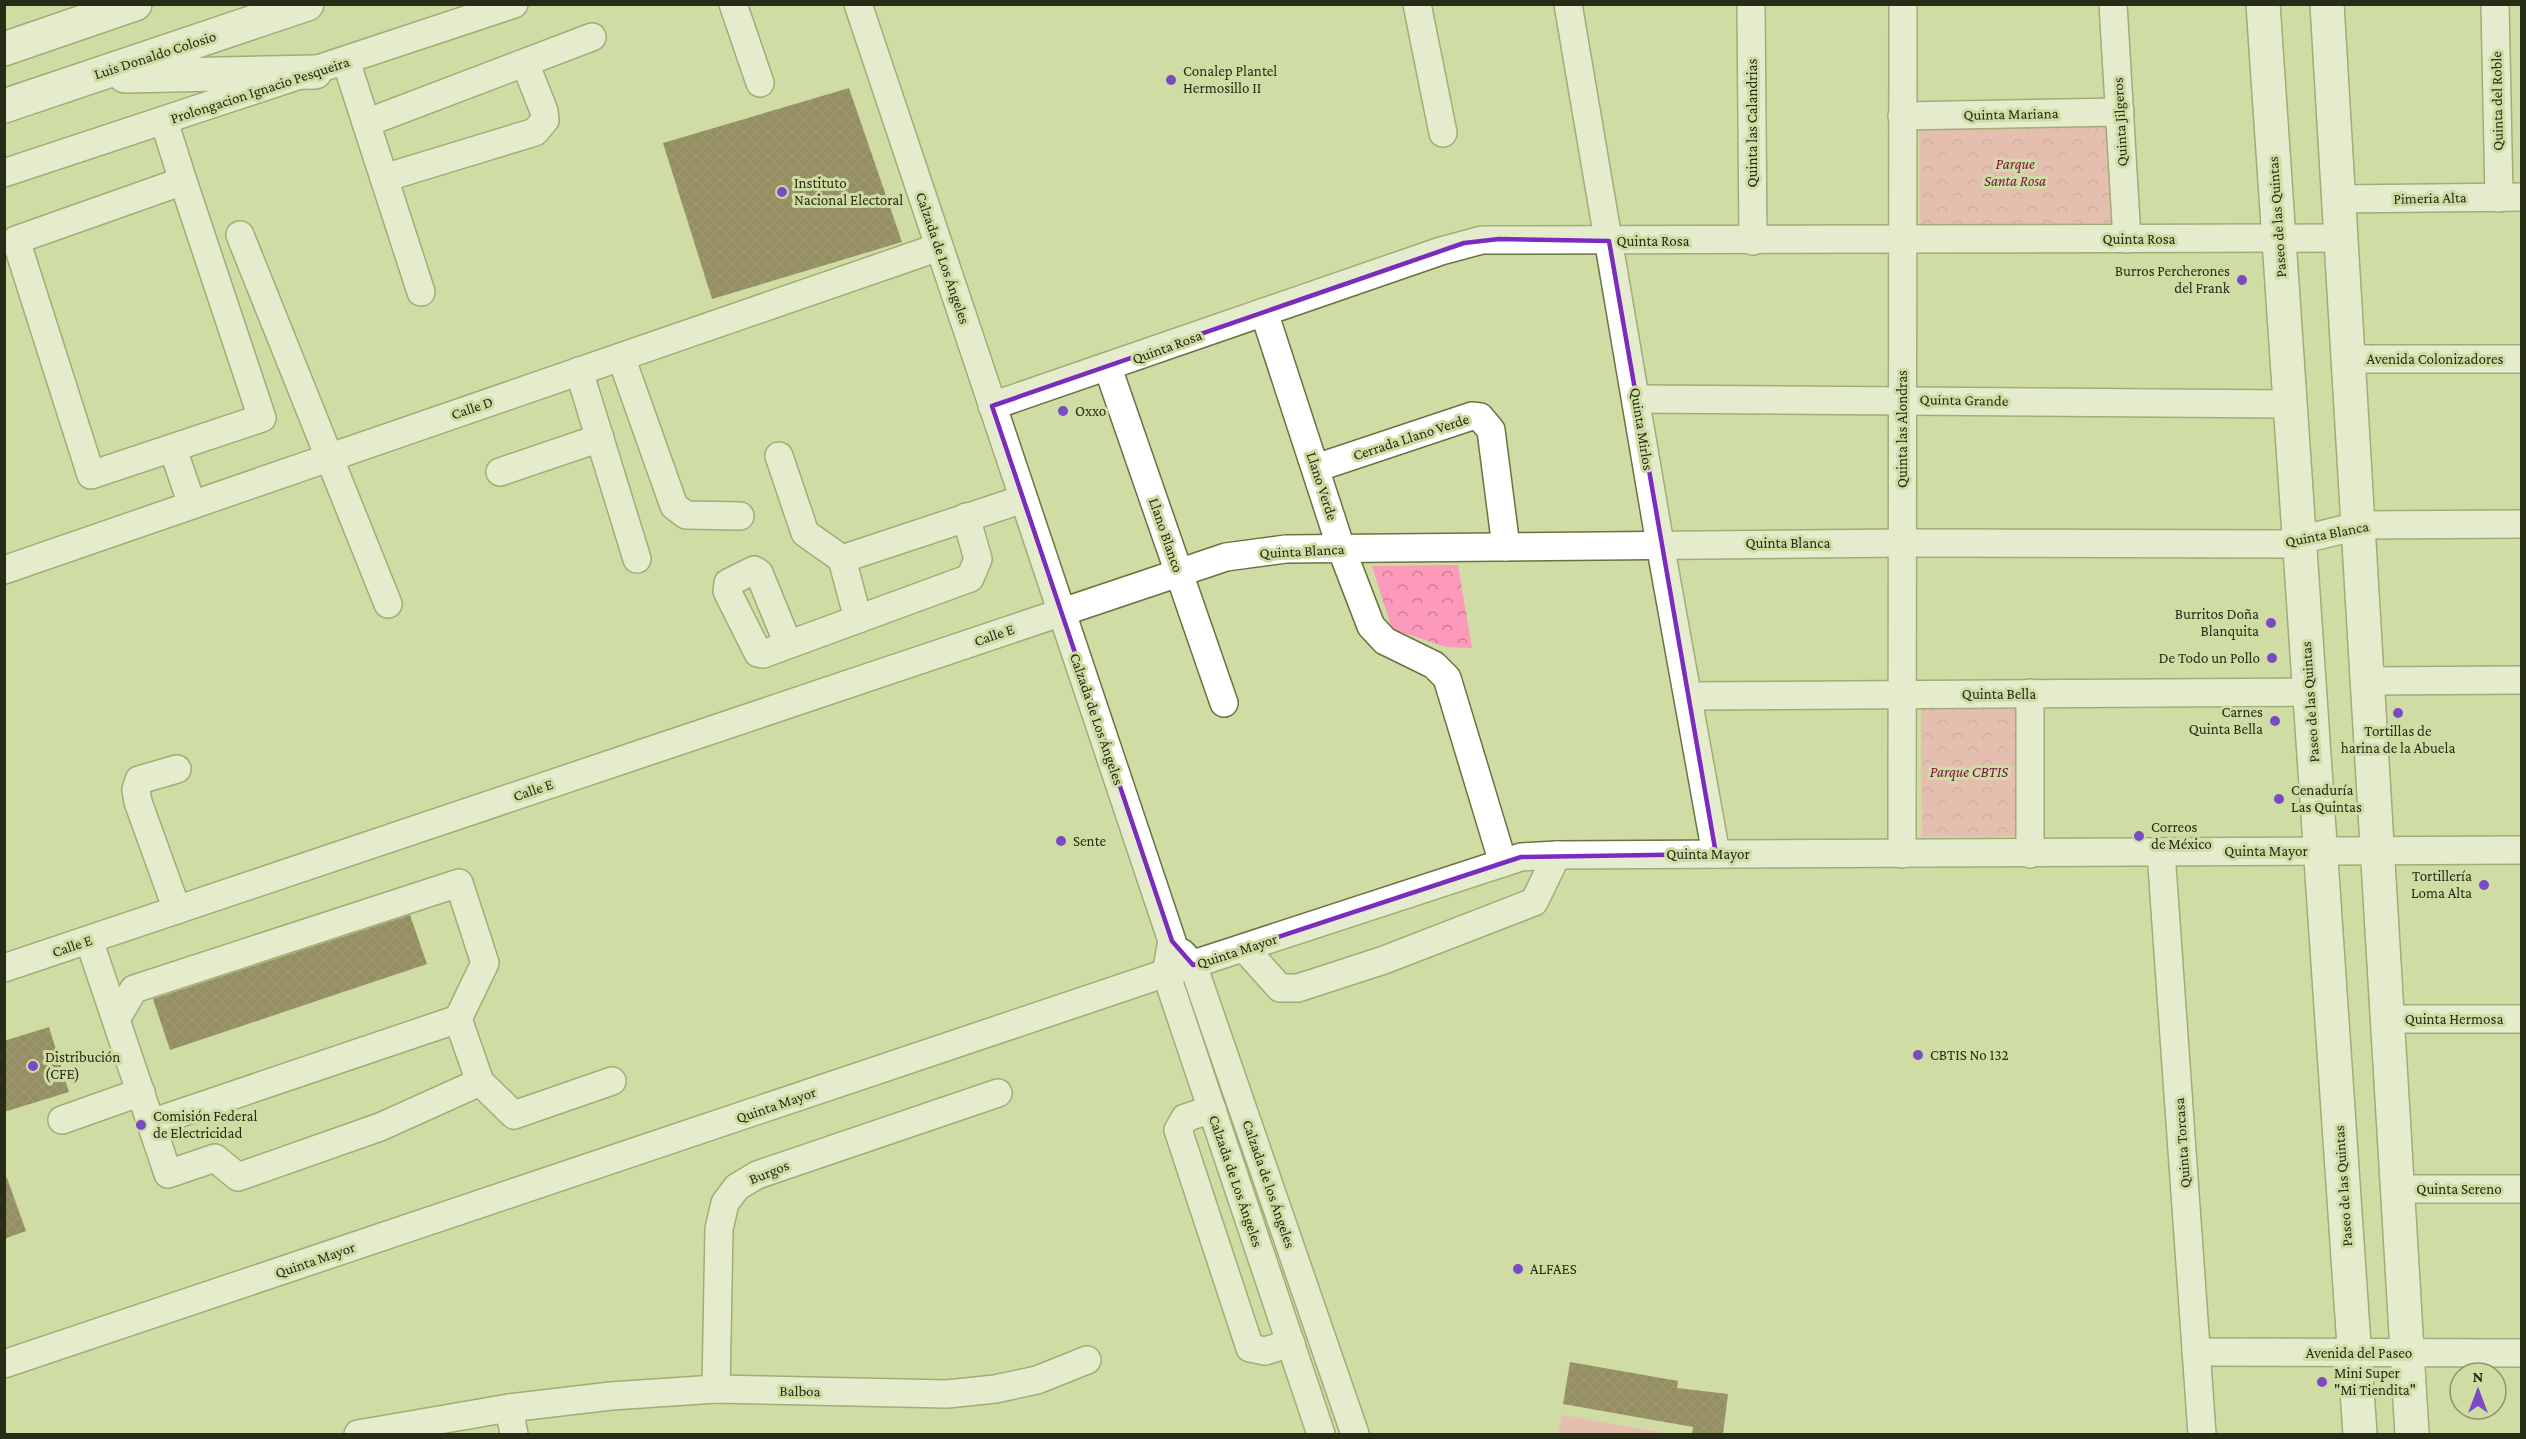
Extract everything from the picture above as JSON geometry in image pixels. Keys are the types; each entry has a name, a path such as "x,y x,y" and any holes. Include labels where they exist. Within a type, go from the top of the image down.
{"main road":[{"path":"4,49 135,4"},
{"name":"Luis Donaldo Colosio","path":"4,106 307,4"},
{"name":"Paseo de las Quintas","path":"2263,4 2360,1434"},
{"path":"2327,4 2412,1434"},
{"path":"90,76 315,72"}],"street":[{"name":"Prolongacion Ignacio Pesqueira","path":"4,174 514,4"},
{"path":"733,4 760,83"},
{"name":"Calzada de Los Ángeles","path":"858,4 1172,941 1166,974 1321,1434"},
{"path":"1417,4 1443,134"},
{"name":"Quinta Mirlos","path":"1568,4 1660,544 1716,854"},
{"name":"Quinta las Calandrias","path":"1751,4 1753,241"},
{"name":"Quinta las Alondras","path":"1902,854 1903,4"},
{"name":"Quinta Jilgeros","path":"2113,4 2127,239"},
{"name":"Quinta del Roble","path":"2495,4 2510,198"},
{"path":"366,123 592,37"},
{"path":"346,61 421,292"},
{"path":"384,178 535,132 545,120 544,111 525,63"},
{"name":"Quinta Mariana","path":"1902,116 2120,112"},
{"path":"164,121 262,418 91,475 16,240 183,181"},
{"name":"Pimeria Alta","path":"2339,199 2510,198"},
{"path":"240,235 388,604"},
{"name":"Quinta Rosa","path":"992,406 1108,368 1464,243 1499,239 1753,241 2341,238"},
{"name":"Calle D","path":"4,570 939,247"},
{"name":"Llano Verde","path":"1264,312 1341,548 1371,626 1385,641 1434,665 1447,678 1503,863"},
{"path":"621,357 674,506 686,515 740,516"},
{"name":"Avenida Colonizadores","path":"2348,359 2522,359"},
{"name":"Llano Blanco","path":"1108,368 1224,703"},
{"path":"579,371 637,559"},
{"name":"Quinta Grande","path":"1637,399 2290,404"},
{"name":"Cerrada Llano Verde","path":"1316,468 1472,416 1480,417 1491,430 1506,547"},
{"path":"500,472 600,438"},
{"path":"173,449 192,505"},
{"path":"779,456 805,533 842,559 858,619"},
{"path":"842,559 1023,498"},
{"path":"788,644 970,578 978,559 966,517"},
{"name":"Quinta Blanca","path":"1062,613 1238,556 1287,549 1660,544 2283,544 2358,526 2522,524"},
{"name":"Calle E","path":"4,968 1062,613"},
{"path":"2367,681 2522,680"},
{"name":"Quinta Bella","path":"1688,696 2310,692"},
{"path":"2030,693 2030,854"},
{"path":"177,769 139,780 136,790 138,802 177,910"},
{"name":"Quinta Mayor","path":"4,1364 1521,857 2522,850"},
{"name":"Quinta Torcasa","path":"2161,852 2202,1434"},
{"path":"1245,949 1280,988 1298,988 1384,960 1534,902 1557,855"},
{"path":"116,1019 134,989 459,883 485,963 458,1019 480,1082 514,1115 612,1081"},
{"path":"89,940 168,1174 215,1158 238,1177 380,1127 480,1082"},
{"name":"Calzada de los Ángeles","path":"1172,941 1193,965 1355,1434"},
{"path":"151,1123 458,1019"},
{"name":"Quinta Hermosa","path":"2388,1019 2522,1019"},
{"path":"62,1120 141,1092"},
{"name":"Burgos","path":"716,1389 719,1229 725,1203 737,1187 757,1175 998,1093"},
{"path":"1212,1109 1185,1118 1178,1130 1250,1348 1265,1351 1291,1343"},
{"name":"Quinta Sereno","path":"2397,1189 2522,1189"},
{"name":"Avenida del Paseo","path":"2196,1353 2522,1353"},
{"name":"Balboa","path":"358,1434 510,1408 611,1396 716,1389 947,1394 995,1389 1037,1380 1087,1360"},
{"path":"510,1408 514,1434"}],"highlighted area":[{"path":"1499,239 1609,241 1716,854 1521,857 1193,965 1172,941 992,406 1464,243"}],"green space":[{"name":"Parque Santa Rosa","path":"2110,119 2111,223 1920,226 1919,121"},
{"path":"1458,565 1472,648 1446,647 1392,629 1372,566"},
{"name":"Parque CBTIS","path":"2016,708 2018,836 1922,837 1921,709"},
{"path":"1562,1415 1661,1432 1661,1434 1558,1434"}],"building":[{"name":"Instituto Nacional Electoral","path":"849,88 902,242 712,299 663,143"},
{"path":"410,915 427,964 170,1050 153,999"},
{"name":"Distribución (CFE)","path":"49,1027 69,1092 4,1112 4,1041"},
{"path":"7,1178 26,1231 4,1239 4,1179"},
{"path":"1570,1362 1678,1381 1677,1388 1728,1394 1723,1434 1692,1434 1693,1427 1563,1404"}],"place":[{"name":"Conalep Plantel Hermosillo II","path":"1171,80"},
{"name":"Instituto Nacional Electoral","path":"782,192"},
{"name":"Burros Percherones del Frank","path":"2242,280"},
{"name":"Oxxo","path":"1063,411"},
{"name":"Burritos Doña Blanquita","path":"2271,623"},
{"name":"De Todo un Pollo","path":"2272,658"},
{"name":"Tortillas de harina de la Abuela","path":"2398,713"},
{"name":"Carnes Quinta Bella","path":"2275,721"},
{"name":"Cenaduría Las Quintas","path":"2279,799"},
{"name":"Correos de México","path":"2139,836"},
{"name":"Sente","path":"1061,841"},
{"name":"Tortillería Loma Alta","path":"2484,885"},
{"name":"CBTIS No 132","path":"1918,1055"},
{"name":"Distribución (CFE)","path":"33,1066"},
{"name":"Comisión Federal de Electricidad","path":"141,1125"},
{"name":"ALFAES","path":"1518,1269"},
{"name":"Mini Super \"Mi Tiendita\"","path":"2322,1382"}]}
